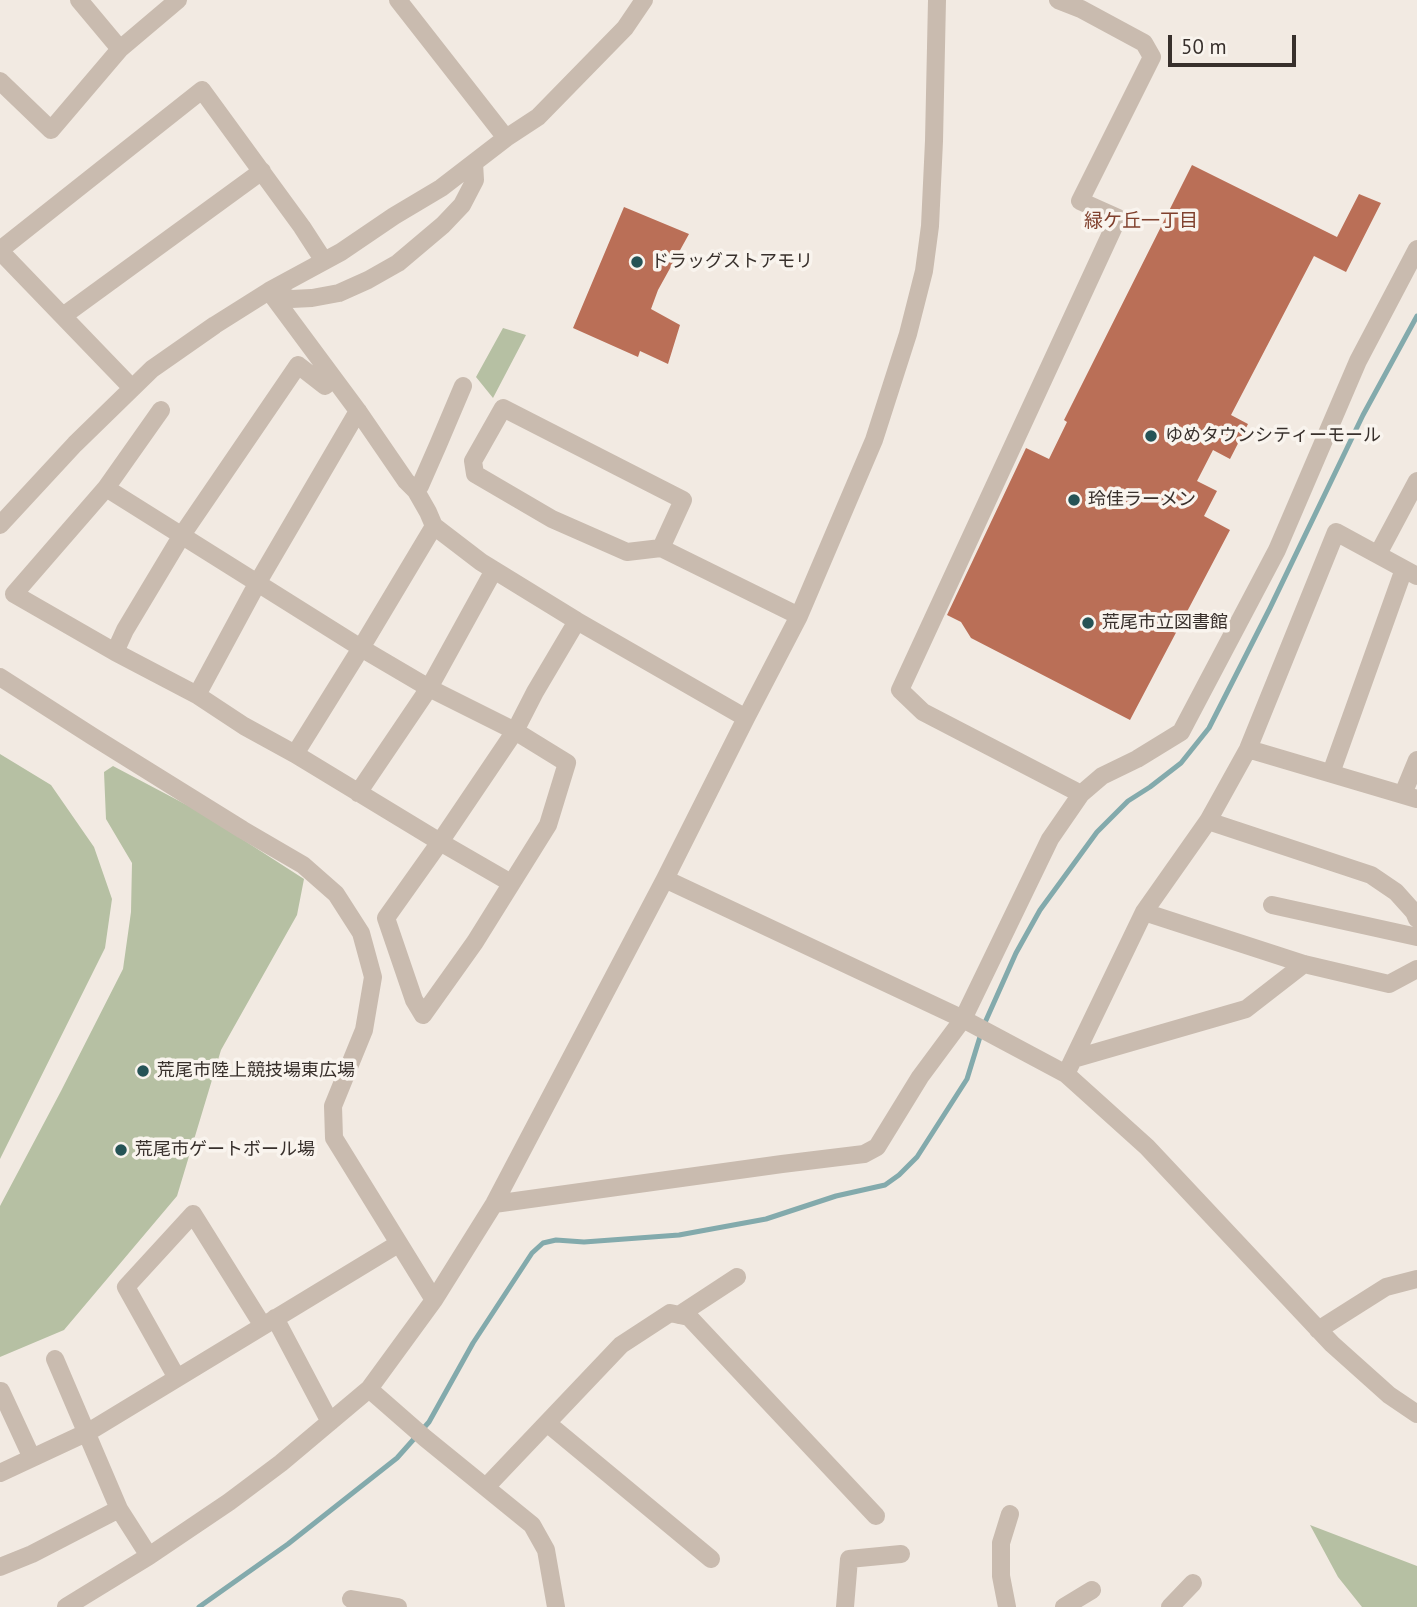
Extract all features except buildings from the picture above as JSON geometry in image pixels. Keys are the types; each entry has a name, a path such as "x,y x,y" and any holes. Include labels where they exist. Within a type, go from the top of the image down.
{"street":[{"path":"79,0 120,49"},
{"path":"0,81 51,130 120,49 178,0"},
{"path":"398,0 506,138"},
{"path":"0,525 75,444 152,369 269,291 324,261 442,188 506,138 538,117 625,28 644,0"},
{"path":"66,1607 149,1556 271,1471 369,1389 434,1300 494,1204 665,879 799,616 874,440 908,334 924,271 932,190 937,0"},
{"path":"1058,0 1083,4 1144,43 1152,57 1080,201 1118,218 900,690 923,712 1081,794"},
{"path":"132,387 0,251 202,90 324,261"},
{"path":"269,291 290,299 339,293 398,263 462,205 475,180 474,163"},
{"path":"63,316 262,171"},
{"path":"494,1204 864,1154 877,1147 920,1077 966,1020 1050,839 1081,794 1102,776 1137,759 1181,732 1277,550 1358,361 1417,249"},
{"path":"269,291 416,491 434,526 494,570 746,718"},
{"path":"115,652 125,630 183,536 298,365 325,386 333,378"},
{"path":"416,491 463,386"},
{"path":"661,548 683,500 503,408 473,461 475,474 552,519 627,552 661,548 799,616"},
{"path":"161,410 106,488 14,594 197,695 244,726 511,883"},
{"path":"197,695 258,582 358,411"},
{"path":"1378,554 1417,481"},
{"path":"106,488 361,648 429,688 515,731 566,763 548,825 475,943 423,1015 414,1000 386,918 515,731 577,621"},
{"path":"295,754 434,526"},
{"path":"1069,1066 1144,912 1208,821 1248,749 1336,532 1411,572 1331,773"},
{"path":"358,793 429,688 494,570"},
{"path":"0,677 303,865 336,894 361,933 373,977 364,1030 332,1107 334,1138 434,1300"},
{"path":"1248,749 1410,796 1417,760"},
{"path":"1208,821 1371,875 1396,892 1417,919"},
{"path":"665,879 966,1020 1026,1053 1069,1066 1318,1330 1389,1395 1417,1414"},
{"path":"1272,905 1417,937"},
{"path":"1144,912 1304,964 1389,984 1417,969"},
{"path":"1069,1066 1246,1009 1304,964"},
{"path":"177,1378 126,1287 193,1214 269,1322 330,1422"},
{"path":"0,1473 87,1432 398,1244"},
{"path":"679,1315 737,1277"},
{"path":"1318,1330 1386,1287 1417,1279"},
{"path":"486,1487 621,1345 670,1313 689,1317 876,1517"},
{"path":"55,1359 119,1509 149,1556"},
{"path":"369,1389 532,1525 546,1550 556,1607"},
{"path":"1,1391 32,1458"},
{"path":"547,1423 711,1559"},
{"path":"0,1567 119,1509"},
{"path":"1007,1607 1001,1576 1001,1543 1010,1514"},
{"path":"845,1607 849,1559 901,1554"},
{"path":"1170,1607 1193,1583"},
{"path":"1064,1607 1093,1590"},
{"path":"351,1599 398,1607"}],"green space":[{"path":"503,328 526,335 493,398 476,377"},
{"path":"0,754 51,785 94,847 112,899 105,948 0,1159"},
{"name":"荒尾市陸上競技場東広場","path":"113,766 200,812 304,879 297,915 221,1050 177,1196 64,1330 0,1357 0,1206 123,969 131,912 132,863 106,819 104,772"},
{"path":"1310,1525 1417,1566 1417,1607 1362,1607 1338,1577"}],"waterway":[{"path":"199,1607 288,1544 397,1458 429,1422 473,1343 532,1253 543,1243 556,1240 584,1242 679,1235 766,1219 836,1196 885,1185 917,1157 967,1079 983,1027 1016,953 1040,910 1097,832 1128,801 1181,763 1209,728 1363,415 1417,316"}],"place":[{"name":"ドラッグストアモリ","path":"637,262"},
{"name":"ゆめタウンシティーモール","path":"1151,436"},
{"name":"玲佳ラーメン","path":"1074,500"},
{"name":"荒尾市立図書館","path":"1088,623"},
{"name":"荒尾市陸上競技場東広場","path":"143,1071"},
{"name":"荒尾市ゲートボール場","path":"121,1150"}],"district":[{"name":"緑ケ丘一丁目","path":"1141,222"}]}
